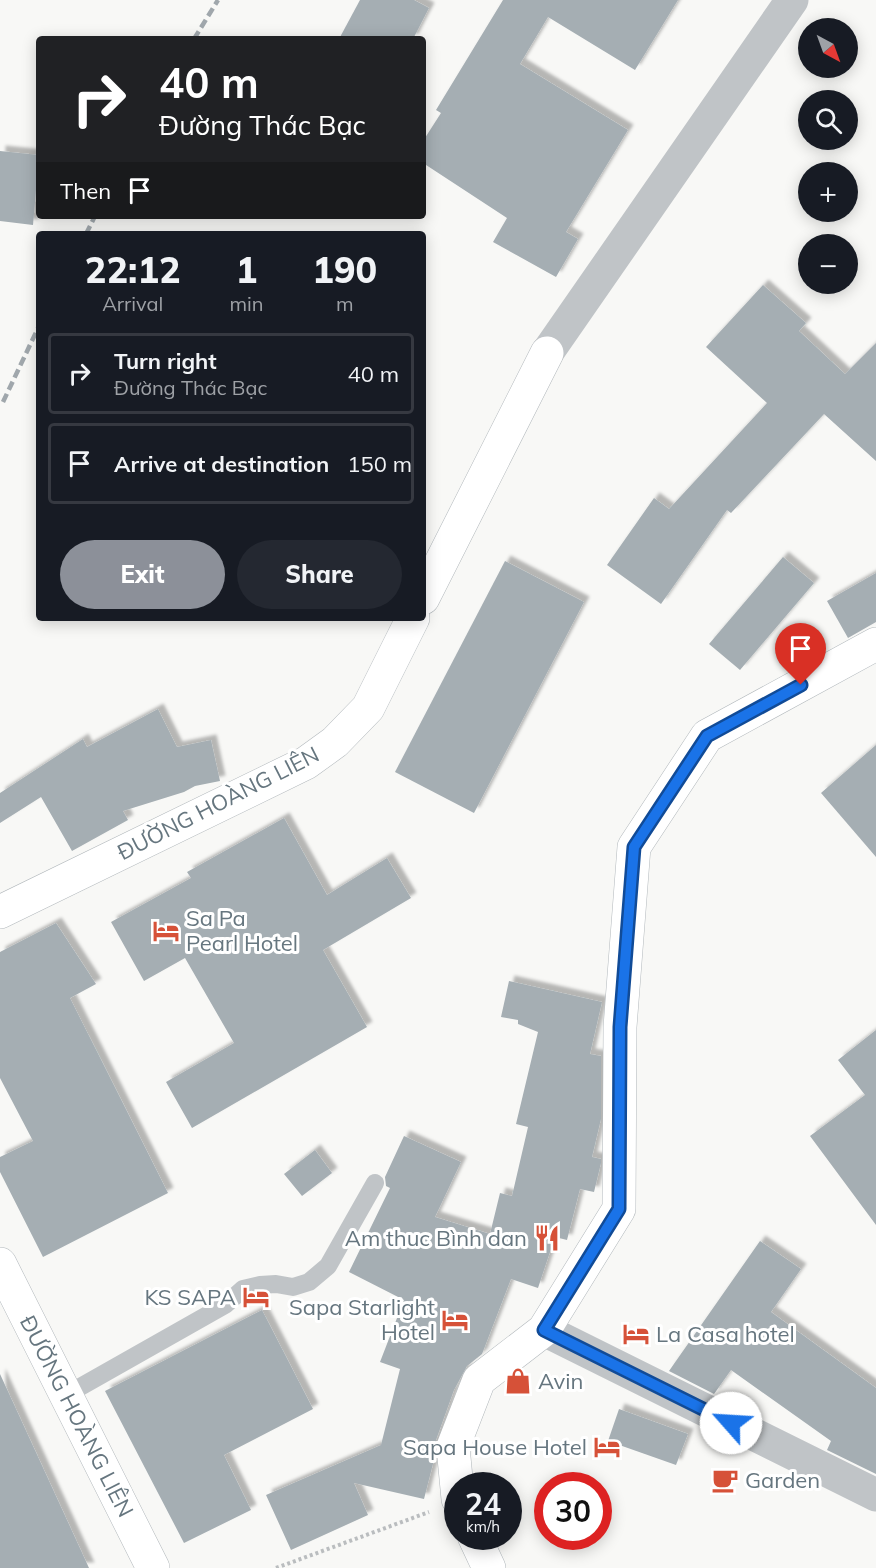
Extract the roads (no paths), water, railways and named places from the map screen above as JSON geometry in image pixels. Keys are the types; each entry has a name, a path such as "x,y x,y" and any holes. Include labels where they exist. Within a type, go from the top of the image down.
{"main road":[{"path":"426,592 547,353"},
{"name":"ĐƯỜNG HOÀNG LIÊN","path":"0,912 306,763 335,742 368,708 412,621"},
{"path":"450,1472 453,1447 479,1380 544,1330 619,1209 620,1027 634,847 707,736 876,644"},
{"name":"ĐƯỜNG HOÀNG LIÊN","path":"0,1264 153,1568"},
{"path":"481,1550 489,1568"}],"street":[{"path":"547,353 792,0"},
{"path":"544,1330 876,1495"}],"lane":[{"path":"66,1395 225,1305 243,1289 276,1284 293,1287 309,1282 328,1266 375,1183"}],"railway":[{"path":"196,36 218,0"},
{"path":"88,231 94,219"},
{"path":"3,402 36,332"}],"place":[{"name":"Sa Pa Pearl Hotel","path":"166,931"},
{"name":"Am thuc Bình dan","path":"547,1238"},
{"name":"KS SAPA","path":"256,1297"},
{"name":"Sapa Starlight Hotel","path":"455,1320"},
{"name":"La Casa hotel","path":"636,1334"},
{"name":"Avin","path":"518,1381"},
{"name":"Sapa House Hotel","path":"607,1447"},
{"name":"Garden","path":"725,1480"}]}
